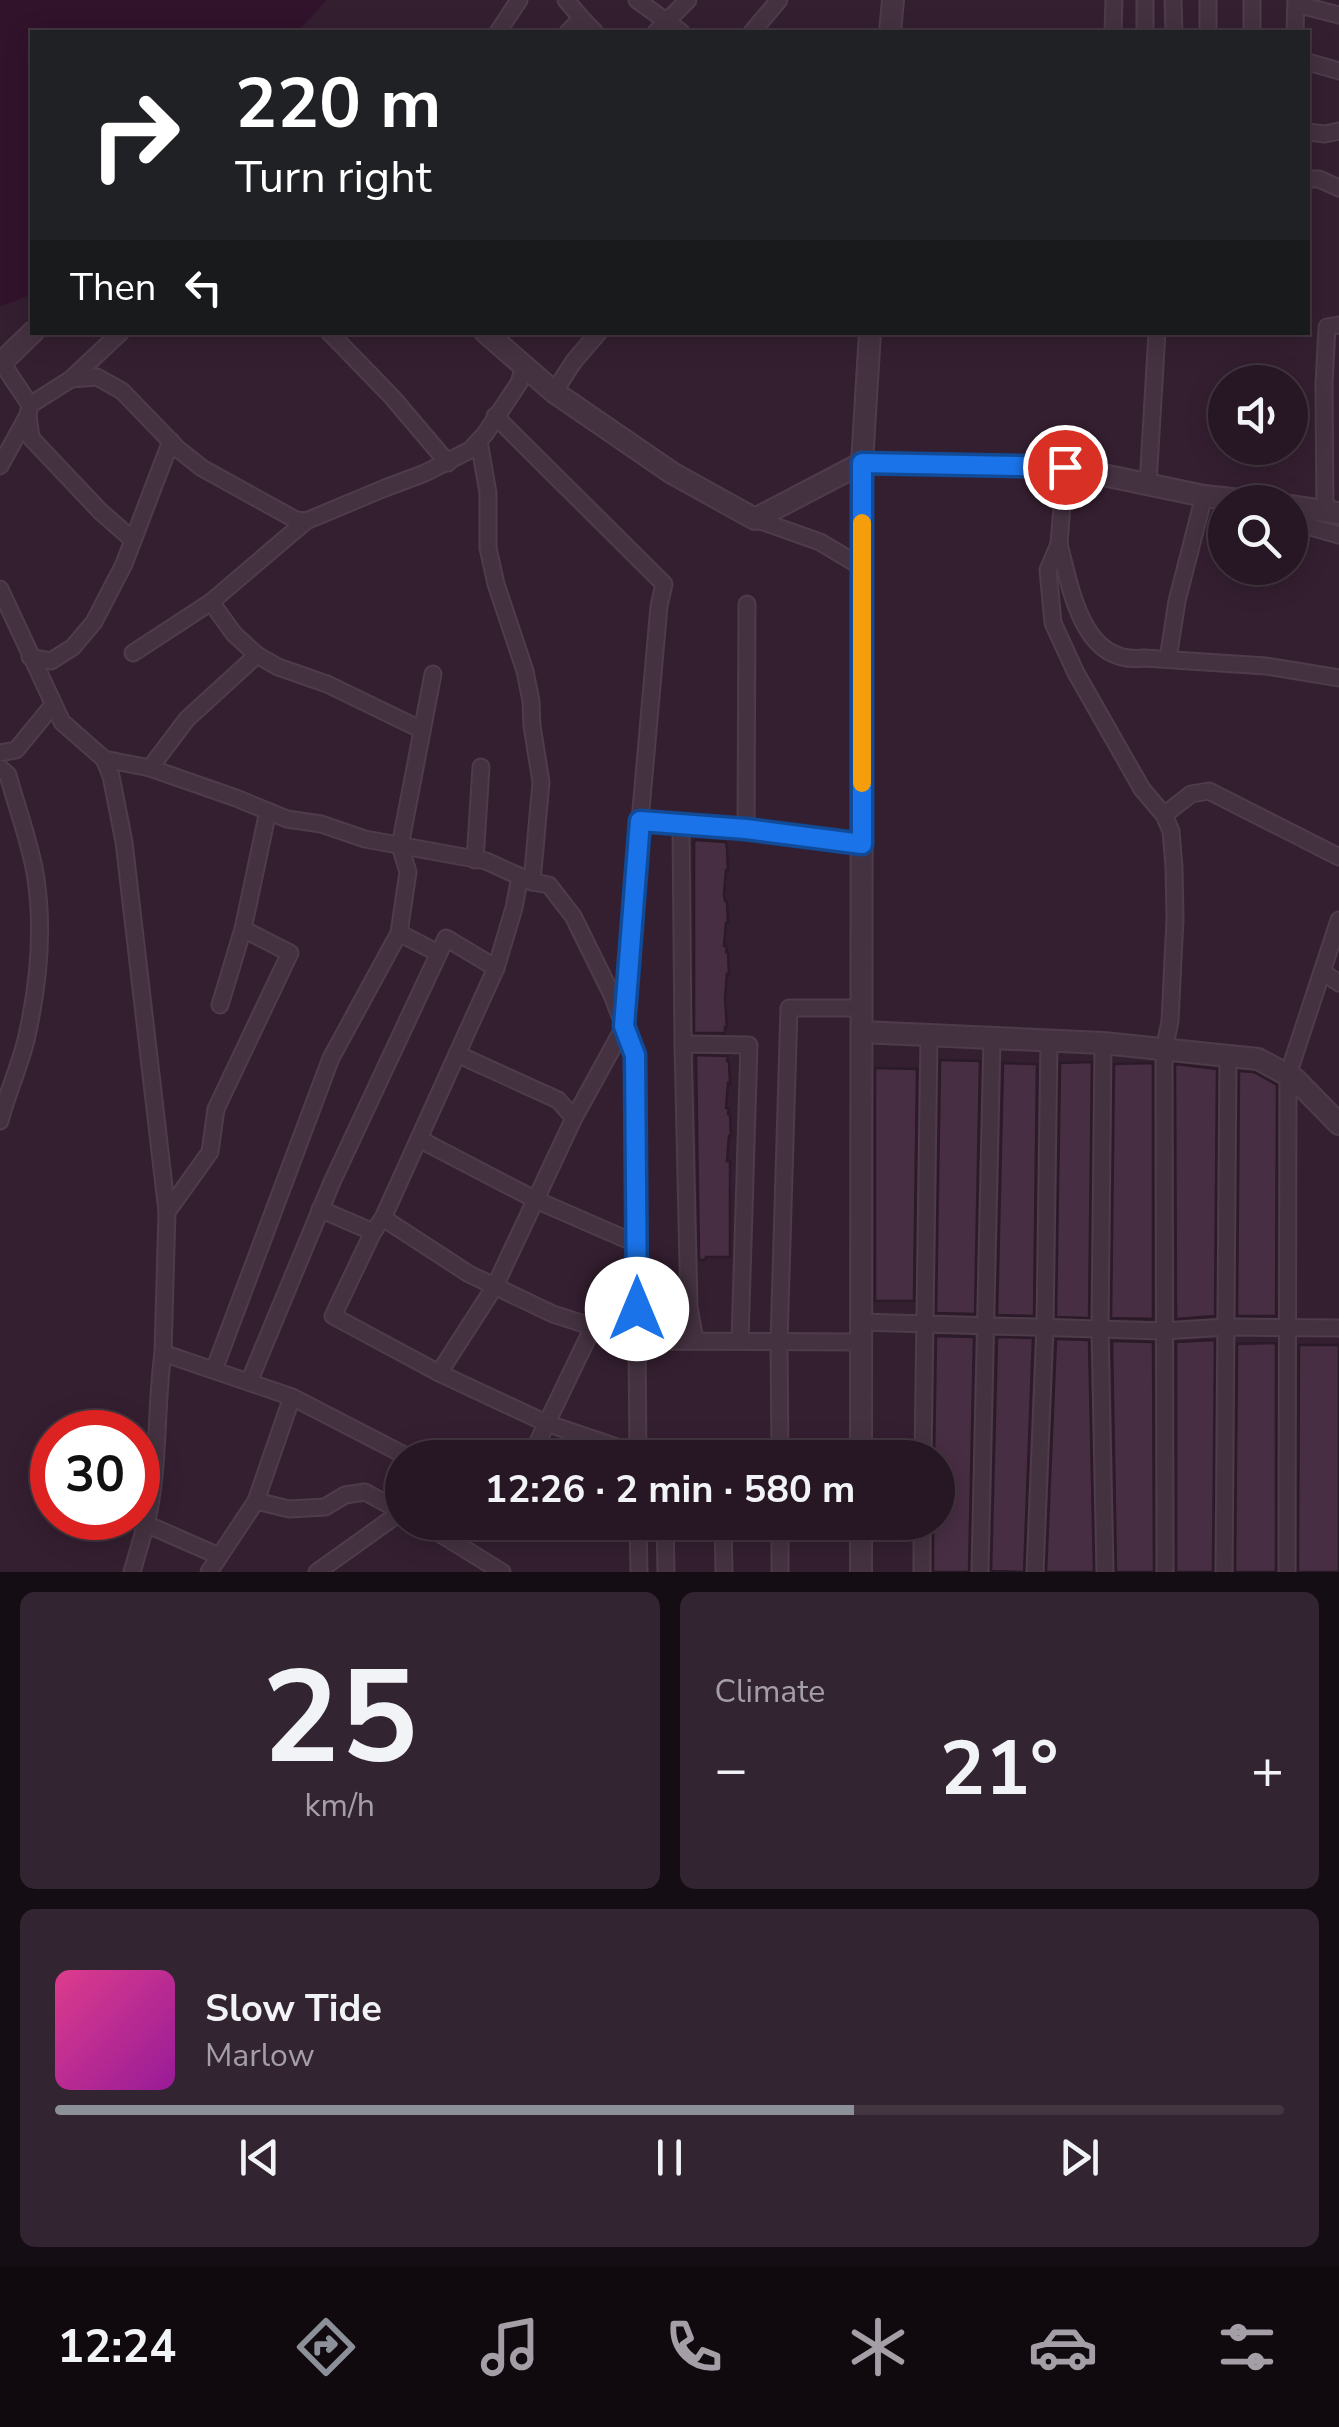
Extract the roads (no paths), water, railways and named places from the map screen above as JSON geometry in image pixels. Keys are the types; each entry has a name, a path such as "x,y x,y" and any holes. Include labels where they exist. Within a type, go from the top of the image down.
{"street":[{"path":"499,30 519,0"},
{"path":"566,0 590,26"},
{"path":"637,0 661,27 688,0"},
{"path":"754,30 778,0"},
{"path":"890,30 893,0"},
{"path":"1113,30 1114,0"},
{"path":"1145,0 1145,30"},
{"path":"1173,0 1174,30"},
{"path":"1208,0 1208,30"},
{"path":"1252,0 1252,30"},
{"path":"1295,30 1296,2 1339,16"},
{"path":"570,30 580,20 590,26"},
{"path":"1310,63 1339,71"},
{"path":"1310,132 1339,132"},
{"path":"1310,179 1339,188"},
{"path":"1332,512 1324,384 1333,326"},
{"path":"30,335 1,364 29,410 31,438 133,540"},
{"path":"0,466 29,410 71,380 118,335"},
{"path":"332,335 392,396 448,463"},
{"path":"554,392 596,335"},
{"path":"861,1440 862,463 870,335"},
{"path":"1148,484 1157,335"},
{"path":"496,336 554,392 672,473 755,518 820,542 862,567"},
{"path":"133,653 211,602 306,521 448,463 470,450 518,383 524,366"},
{"path":"71,380 97,376 122,391 202,468 296,520 306,521"},
{"path":"440,1373 495,1286 574,1118 624,1026 658,606 664,584 495,416"},
{"path":"30,657 50,661 73,646 94,622 124,564 171,441"},
{"path":"478,441 488,493 488,548 525,671 541,782 526,879 496,968 333,1316 440,1373 546,1423 593,1440"},
{"path":"755,518 862,463 1065,467 1208,497"},
{"path":"1065,467 1059,544 1048,570 1054,624 1076,673 1171,831 1174,920 1170,1021 1164,1051 1165,1572"},
{"path":"1204,496 1208,496"},
{"path":"1168,659 1177,601 1204,496"},
{"path":"1308,525 1339,534"},
{"path":"1059,544 1076,612 1108,652 1131,660 1266,666 1339,678"},
{"path":"0,588 62,722 104,758 124,842 167,1212 163,1352 157,1410"},
{"path":"211,602 234,634 258,655 422,730"},
{"path":"746,829 748,604"},
{"path":"150,768 187,719 258,655"},
{"path":"214,1370 330,1058 399,932 408,872 400,846 433,674"},
{"path":"0,753 16,750 53,705"},
{"path":"104,758 150,768 288,819 400,846 486,861 549,885 573,916 612,995 635,1055 638,1440"},
{"path":"474,860 481,767"},
{"path":"0,768 8,775 36,878 40,937 25,1045 0,1121"},
{"path":"1164,815 1190,794 1209,790 1339,857"},
{"path":"220,1005 242,929 268,811"},
{"path":"640,821 862,844"},
{"path":"682,826 689,1307 696,1340"},
{"path":"1288,1572 1288,1075 1339,920"},
{"path":"167,1212 210,1152 216,1109 290,953 242,929"},
{"path":"399,932 438,953"},
{"path":"249,1382 320,1210 446,938 496,968"},
{"path":"1322,972 1339,982"},
{"path":"780,1440 788,1008 862,1008"},
{"path":"862,1032 1102,1043 1258,1059 1295,1078 1339,1124"},
{"path":"923,1440 929,1035"},
{"path":"980,1572 992,1038"},
{"path":"1035,1572 1045,1327 1049,1040"},
{"path":"1102,1043 1100,1329 1105,1572"},
{"path":"683,1044 749,1045 740,1340"},
{"path":"457,1054 558,1100 574,1118"},
{"path":"1224,1572 1228,1055"},
{"path":"418,1139 536,1200 636,1244"},
{"path":"320,1210 378,1225 553,1314 637,1342 779,1341 925,1324 1163,1331 1339,1328"},
{"path":"538,1440 592,1327"},
{"path":"163,1352 292,1397 385,1445"},
{"path":"209,1572 256,1502 292,1397"},
{"path":"256,1502 289,1509 325,1507 344,1496 364,1492 385,1503"},
{"path":"317,1572 385,1524"},
{"path":"160,1530 219,1556"},
{"path":"132,1572 141,1540"},
{"path":"450,1540 502,1572"},
{"path":"638,1540 638,1572"},
{"path":"665,1540 666,1572"},
{"path":"723,1540 724,1572"},
{"path":"780,1540 780,1572"},
{"path":"861,1540 861,1572"},
{"path":"922,1540 922,1572"}]}
